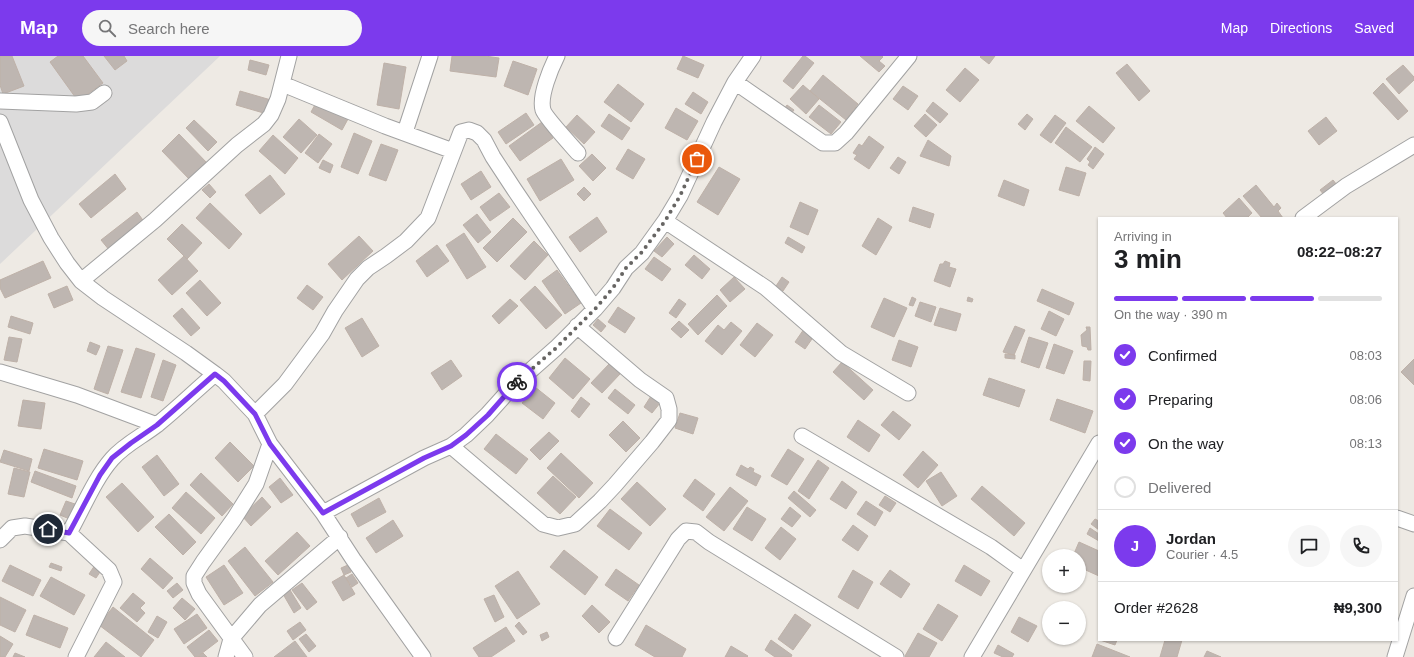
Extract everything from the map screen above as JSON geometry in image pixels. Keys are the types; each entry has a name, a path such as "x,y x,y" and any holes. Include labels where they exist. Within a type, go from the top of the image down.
{"street":[{"path":"81,281 155,220 237,145 264,124 271,115 282,85 288,56"},
{"path":"405,132 430,56"},
{"path":"557,56 552,66 542,100 543,111 578,153"},
{"path":"323,513 424,458 451,446 466,435 488,415 514,385 556,348 595,309 613,288 626,268 642,252 665,221 680,196 714,122 735,82 753,56"},
{"path":"735,82 823,144 835,144 846,134 909,56"},
{"path":"282,85 384,126 405,132 453,151"},
{"path":"0,101 76,104 92,102 104,93"},
{"path":"0,122 34,206 51,238 81,281 103,298 215,374 224,381 255,414 270,444 323,513 353,559 424,657"},
{"path":"255,414 285,384 322,334 335,311 357,279 368,268 406,241 428,218 461,132 469,130 477,133 484,140 492,157 595,309"},
{"path":"1304,217 1346,186 1414,145"},
{"path":"665,221 766,288 841,353 908,393"},
{"path":"451,446 543,524 558,528 575,524 600,501 652,442 669,420 669,408 666,398 640,380 577,326"},
{"path":"0,372 77,395 157,425"},
{"path":"69,533 100,475 112,458 157,425 215,374"},
{"path":"802,436 991,547 1023,570"},
{"path":"245,657 199,594 194,583 194,576 202,562 234,519 256,484 270,444"},
{"path":"972,657 1098,445"},
{"path":"1398,518 1414,524"},
{"path":"0,540 6,525 25,526 69,533 109,570 114,582 76,657"},
{"path":"616,638 678,539 686,531 691,531 696,532 709,542 896,657"},
{"path":"226,657 232,639 260,604 340,537"},
{"path":"1395,657 1414,596"}],"shaded area":[{"path":"0,56 220,56 0,264"}],"building":[{"path":"0,56 12,56 24,86 3,94 0,85"},
{"path":"58,56 83,56 103,83 78,101 50,62"},
{"path":"104,56 124,56 127,61 115,70"},
{"path":"452,56 485,56 499,58 496,77 450,71"},
{"path":"683,56 704,65 698,78 677,69"},
{"path":"803,56 814,63 793,89 783,81"},
{"path":"860,56 882,56 883,57 879,61 885,66 879,72"},
{"path":"995,56 989,64 980,57"},
{"path":"250,60 269,65 266,75 248,70"},
{"path":"513,61 537,69 528,95 504,86"},
{"path":"384,63 406,67 399,109 377,105"},
{"path":"1127,64 1150,91 1139,101 1116,73"},
{"path":"1403,65 1414,77 1414,80 1399,94 1386,79"},
{"path":"965,68 979,80 960,102 946,90"},
{"path":"823,75 858,104 846,120 810,91"},
{"path":"1383,83 1408,111 1398,120 1373,93"},
{"path":"618,84 644,104 631,122 604,102"},
{"path":"803,85 819,99 806,114 790,99"},
{"path":"903,86 918,96 908,110 893,99"},
{"path":"240,91 271,100 267,114 236,105"},
{"path":"693,92 708,102 701,114 685,104"},
{"path":"317,101 348,119 342,130 311,112"},
{"path":"933,102 948,114 940,123 926,111"},
{"path":"787,105 794,110 791,114 784,109"},
{"path":"819,105 841,122 831,134 809,117"},
{"path":"1089,106 1115,128 1103,143 1076,121"},
{"path":"676,108 698,121 687,140 665,128"},
{"path":"526,113 534,125 506,144 498,132"},
{"path":"609,114 630,128 622,140 601,126"},
{"path":"925,114 937,125 926,137 914,126"},
{"path":"1027,114 1033,119 1025,130 1018,124"},
{"path":"577,115 595,132 584,144 566,127"},
{"path":"1055,115 1066,123 1051,143 1040,135"},
{"path":"1326,117 1337,131 1319,145 1308,131"},
{"path":"299,119 317,135 301,153 283,137"},
{"path":"194,120 217,142 208,151 186,128"},
{"path":"542,122 553,138 520,161 509,146"},
{"path":"1066,127 1092,147 1080,162 1055,143"},
{"path":"354,133 372,141 358,174 341,167"},
{"path":"179,134 208,164 191,181 162,151"},
{"path":"319,134 332,144 318,163 305,153"},
{"path":"273,135 298,158 285,174 259,151"},
{"path":"869,136 884,147 869,169 854,159 857,155 853,153 859,144 862,146"},
{"path":"928,140 951,156 949,166 920,156"},
{"path":"381,144 398,150 386,181 369,175"},
{"path":"1095,147 1104,154 1093,169 1088,165 1090,162 1087,159"},
{"path":"628,149 645,159 633,179 616,169"},
{"path":"592,154 606,168 593,181 579,166"},
{"path":"898,157 906,162 899,174 890,168"},
{"path":"561,159 574,180 540,201 527,179"},
{"path":"323,160 333,165 330,173 319,168"},
{"path":"719,167 740,179 718,215 697,202"},
{"path":"1066,167 1086,173 1079,196 1059,190"},
{"path":"481,171 491,187 471,200 461,184"},
{"path":"115,174 126,189 91,218 79,204"},
{"path":"270,175 285,194 260,214 245,195"},
{"path":"1004,180 1029,190 1024,206 998,196"},
{"path":"1333,180 1337,185 1324,195 1320,190"},
{"path":"209,184 216,192 210,198 202,190"},
{"path":"1256,185 1274,207 1277,203 1281,208 1278,211 1282,217 1261,217 1243,196"},
{"path":"584,187 591,194 584,201 577,194"},
{"path":"499,193 510,207 490,221 480,207"},
{"path":"1239,198 1252,213 1248,217 1226,217 1223,213"},
{"path":"800,202 818,210 808,235 790,227"},
{"path":"210,203 242,234 229,249 196,218"},
{"path":"913,207 934,214 930,228 909,221"},
{"path":"137,212 145,223 110,251 101,240"},
{"path":"477,214 491,232 478,243 463,225"},
{"path":"597,217 607,232 580,252 569,237"},
{"path":"513,218 527,232 497,262 483,248"},
{"path":"878,218 892,227 876,255 862,246"},
{"path":"182,224 202,243 187,259 167,239"},
{"path":"464,233 486,267 467,279 446,245"},
{"path":"359,236 373,251 342,280 328,264"},
{"path":"667,237 674,244 662,257 654,251"},
{"path":"788,237 805,247 802,253 785,243"},
{"path":"534,241 548,255 525,280 510,266"},
{"path":"437,245 449,261 427,277 416,261"},
{"path":"694,255 710,269 702,279 685,265"},
{"path":"184,256 198,271 172,295 158,280"},
{"path":"654,257 671,269 662,281 645,269"},
{"path":"43,261 51,278 5,298 0,288 0,280"},
{"path":"945,261 950,263 949,267 956,269 950,287 934,281 940,264 943,264"},
{"path":"557,270 581,303 565,314 542,281"},
{"path":"734,277 745,289 730,302 720,290"},
{"path":"782,277 789,282 783,291 776,286"},
{"path":"200,280 221,303 207,316 186,293"},
{"path":"307,285 323,297 313,310 297,298"},
{"path":"67,286 73,300 54,308 48,294"},
{"path":"535,286 562,315 546,329 520,300"},
{"path":"1042,289 1074,303 1069,315 1037,301"},
{"path":"717,295 727,306 698,335 688,324"},
{"path":"912,297 916,299 913,306 909,305"},
{"path":"968,297 973,299 972,302 967,301"},
{"path":"884,298 907,308 894,337 871,327"},
{"path":"510,299 518,306 499,324 492,316"},
{"path":"679,299 686,304 676,318 669,313"},
{"path":"920,302 936,307 931,322 915,316"},
{"path":"618,307 635,318 625,333 608,322"},
{"path":"182,308 200,328 191,336 173,316"},
{"path":"940,308 961,314 956,331 934,325"},
{"path":"1049,311 1064,319 1056,336 1041,329"},
{"path":"11,316 33,323 30,334 8,327"},
{"path":"362,318 379,346 362,357 345,328"},
{"path":"598,319 606,326 601,332 593,325"},
{"path":"679,321 689,330 681,338 671,329"},
{"path":"731,322 742,331 722,355 705,341 718,325 724,330"},
{"path":"757,323 773,335 755,357 740,345"},
{"path":"1015,326 1025,330 1014,355 1003,352"},
{"path":"1086,327 1090,327 1091,350 1088,350 1087,347 1082,346 1081,335 1087,330"},
{"path":"804,329 814,336 805,349 795,342"},
{"path":"9,337 22,339 17,362 4,360"},
{"path":"1029,337 1048,343 1039,368 1021,362"},
{"path":"899,340 918,347 911,367 892,360"},
{"path":"90,342 100,346 96,355 87,351"},
{"path":"1054,344 1073,351 1064,374 1046,368"},
{"path":"108,346 123,350 108,394 94,389"},
{"path":"136,348 155,354 141,398 121,392"},
{"path":"1005,354 1015,355 1015,359 1005,358"},
{"path":"565,358 590,379 573,399 549,378"},
{"path":"1414,359 1414,385 1401,372"},
{"path":"163,360 176,365 163,401 151,397"},
{"path":"451,360 462,376 442,390 431,373"},
{"path":"1084,361 1091,361 1090,381 1083,380"},
{"path":"842,362 873,390 864,400 833,372"},
{"path":"609,364 620,374 602,393 591,383"},
{"path":"989,378 1025,390 1019,407 983,395"},
{"path":"535,387 555,403 543,419 522,403"},
{"path":"615,389 635,405 628,414 608,398"},
{"path":"651,396 660,403 652,413 644,407"},
{"path":"581,397 590,404 579,418 571,411"},
{"path":"1057,399 1093,411 1085,433 1050,420"},
{"path":"23,400 45,403 41,429 18,426"},
{"path":"893,411 911,425 899,440 881,425"},
{"path":"680,413 698,418 693,434 675,428"},
{"path":"858,420 880,435 869,452 847,437"},
{"path":"623,421 640,438 626,452 609,435"},
{"path":"549,432 559,441 540,460 530,450"},
{"path":"496,434 528,459 516,474 484,449"},
{"path":"230,442 254,466 238,482 215,458"},
{"path":"44,449 83,461 77,480 38,468"},
{"path":"788,449 804,459 787,485 771,476"},
{"path":"4,450 32,459 29,471 0,462"},
{"path":"923,451 938,465 918,488 903,475"},
{"path":"561,453 593,483 579,498 547,468"},
{"path":"157,455 179,484 164,496 142,467"},
{"path":"818,460 829,468 809,499 798,491"},
{"path":"741,465 748,469 750,467 754,469 753,472 761,476 756,486 736,475"},
{"path":"14,468 30,472 24,497 8,494"},
{"path":"35,471 76,486 72,498 31,482"},
{"path":"941,472 957,496 942,506 926,481"},
{"path":"201,473 233,504 222,516 190,485"},
{"path":"553,476 576,497 560,514 537,493"},
{"path":"280,478 293,495 281,503 269,487"},
{"path":"695,479 715,494 703,511 683,496"},
{"path":"842,481 857,492 846,509 830,499"},
{"path":"637,482 666,509 650,526 621,499"},
{"path":"122,483 154,517 138,532 106,497"},
{"path":"982,486 1025,523 1014,536 971,499"},
{"path":"730,487 748,501 724,531 706,517"},
{"path":"794,491 816,510 810,517 788,498"},
{"path":"186,492 215,518 201,534 172,508"},
{"path":"885,496 896,503 890,512 879,505"},
{"path":"262,497 271,507 251,526 242,516"},
{"path":"379,498 386,512 358,527 351,514"},
{"path":"66,501 78,505 72,520 60,515"},
{"path":"866,501 883,512 875,526 857,514"},
{"path":"747,507 766,519 752,541 733,529"},
{"path":"790,507 801,516 792,527 781,519"},
{"path":"610,509 642,533 629,550 597,526"},
{"path":"169,514 196,542 183,555 155,527"},
{"path":"1095,519 1098,520 1098,529 1091,524"},
{"path":"393,520 403,536 376,553 366,538"},
{"path":"853,525 868,536 858,551 842,540"},
{"path":"781,527 796,539 780,560 765,548"},
{"path":"1090,528 1098,533 1098,540 1087,534"},
{"path":"297,532 310,546 278,575 265,561"},
{"path":"1079,542 1098,551 1098,576 1086,570 1086,549 1076,549"},
{"path":"245,547 273,582 255,596 228,561"},
{"path":"564,550 598,577 585,595 550,567"},
{"path":"150,558 173,578 163,589 141,569"},
{"path":"51,563 62,567 61,571 49,567"},
{"path":"10,565 41,580 33,596 2,581"},
{"path":"95,565 102,569 96,578 89,574"},
{"path":"224,565 243,593 224,605 206,577"},
{"path":"348,565 351,572 344,575 341,568"},
{"path":"964,565 990,581 981,596 955,581"},
{"path":"616,569 639,585 628,601 605,585"},
{"path":"853,570 873,582 858,609 838,597"},
{"path":"890,570 910,584 901,598 880,584"},
{"path":"518,571 540,604 517,619 495,586"},
{"path":"352,574 358,583 352,587 346,578"},
{"path":"344,575 355,594 343,601 332,582"},
{"path":"51,577 85,595 74,615 40,596"},
{"path":"177,583 183,590 173,598 167,591"},
{"path":"302,583 317,602 307,610 292,590"},
{"path":"290,590 301,608 294,613 283,594"},
{"path":"133,593 145,603 140,608 145,613 137,622 120,608"},
{"path":"494,595 504,617 495,622 484,599"},
{"path":"0,597 26,610 15,632 0,625"},
{"path":"182,598 195,609 185,620 173,608"},
{"path":"938,604 958,616 942,641 923,629"},
{"path":"592,605 610,622 599,633 582,616"},
{"path":"113,607 154,640 141,657 99,625"},
{"path":"197,614 207,628 184,644 174,629"},
{"path":"795,614 811,625 793,650 778,639"},
{"path":"34,615 68,628 60,648 26,635"},
{"path":"157,616 167,622 158,638 148,632"},
{"path":"1019,617 1037,626 1028,642 1011,632"},
{"path":"300,622 306,630 293,640 287,631"},
{"path":"519,622 527,632 523,635 515,626"},
{"path":"646,625 686,649 682,657 655,657 635,645"},
{"path":"506,627 515,641 491,657 479,657 473,648"},
{"path":"209,630 218,641 195,657 187,647"},
{"path":"547,632 549,637 542,641 540,635"},
{"path":"918,633 937,643 929,657 906,657 905,656"},
{"path":"306,634 316,646 309,652 299,639"},
{"path":"0,636 13,644 5,657 0,657"},
{"path":"771,640 792,655 791,657 775,657 765,650"},
{"path":"295,641 307,657 274,657"},
{"path":"1103,641 1117,641 1115,645"},
{"path":"1165,641 1182,641 1177,657 1160,657"},
{"path":"106,642 125,657 94,657"},
{"path":"1097,644 1130,657 1092,657"},
{"path":"998,645 1014,654 1012,657 1003,657 994,653"},
{"path":"731,646 748,656 725,657"},
{"path":"1207,651 1221,657 1204,657"},
{"path":"15,653 25,657 13,657"},
{"path":"203,653 207,657 198,657"}],"way so far":[{"path":"517,382 556,348 595,309 613,288 626,268 642,252 665,221 680,196 697,159"}],"route":[{"path":"48,529 69,533 100,475 112,458 157,425 215,374 224,381 255,414 270,444 323,513 424,458 451,446 466,435 488,415 517,382"}]}
